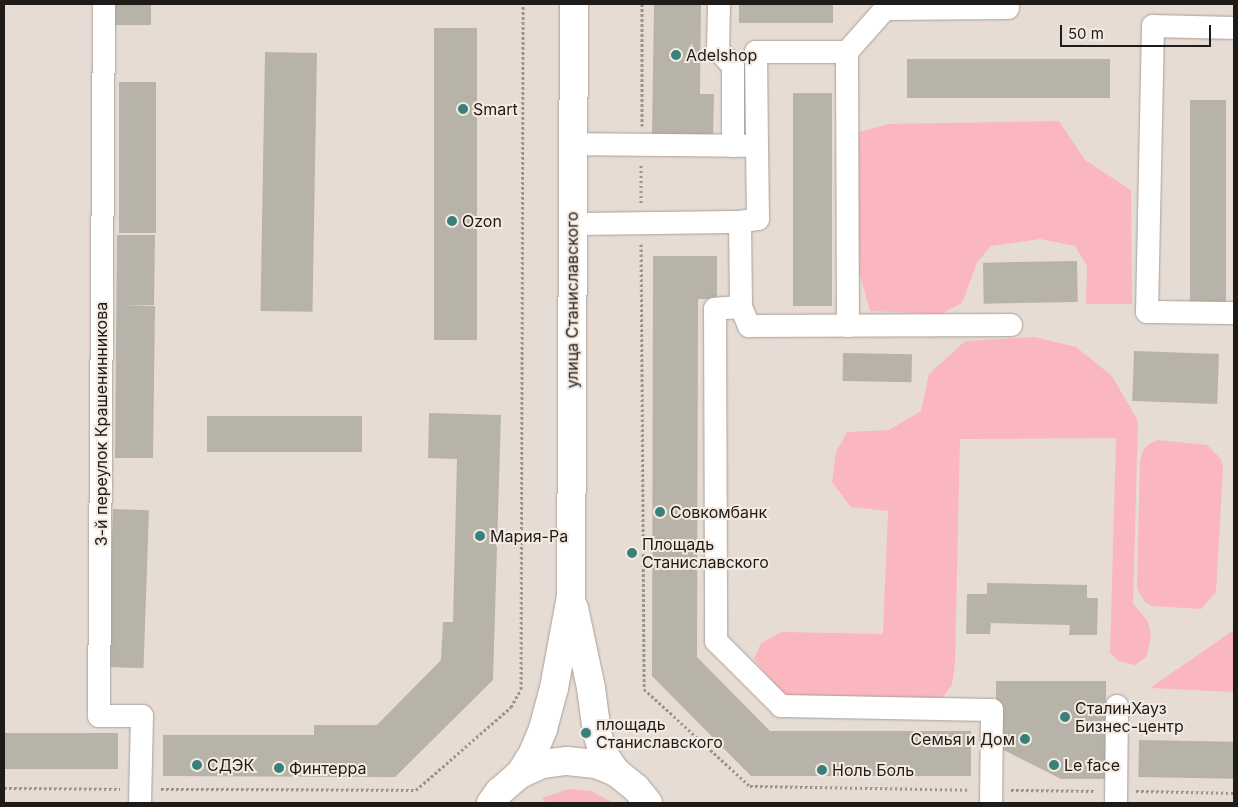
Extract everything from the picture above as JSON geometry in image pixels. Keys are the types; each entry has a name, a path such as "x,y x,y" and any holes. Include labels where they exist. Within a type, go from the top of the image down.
{"main road":[{"name":"улица Станиславского","path":"571,596 574,4"},
{"path":"571,596 603,753 616,772"},
{"path":"520,774 533,753 554,688 571,596"},
{"path":"491,803 498,792 520,774 542,764 567,761 596,764 616,772 636,788 648,803"}],"street":[{"name":"3-й переулок Крашенинникова","path":"104,4 100,716 142,716 140,796"},
{"path":"719,4 718,50 733,66 733,146"},
{"path":"848,326 847,52 885,9 1008,8"},
{"path":"1234,28 1153,26 1147,312 1234,314"},
{"path":"733,66 756,52 847,52"},
{"path":"572,224 740,222 758,219 756,52"},
{"path":"573,144 757,146"},
{"path":"740,222 741,307 749,326 1011,325"},
{"path":"741,307 715,309 716,641 781,706 992,710 991,797"},
{"path":"1116,706 1116,797"}],"path":[{"path":"4,788 140,796 416,790 511,707 521,689 523,4"},
{"path":"642,4 641,222 644,689 750,786 991,797 1116,797 1234,793"}],"shaded area":[{"path":"1059,121 1085,160 1131,190 1132,304 1086,304 1087,266 1075,246 1040,239 991,246 977,263 962,303 941,314 870,311 858,268 859,132 889,124"},
{"path":"1035,337 1076,347 1112,376 1138,421 1133,603 1148,622 1151,635 1147,656 1135,665 1119,661 1110,653 1116,438 960,439 955,663 952,685 939,702 786,699 754,659 761,643 781,632 883,634 888,511 851,507 832,482 836,452 847,432 889,430 921,411 929,374 965,341"},
{"path":"1158,440 1207,445 1221,459 1223,468 1216,592 1201,609 1152,606 1145,602 1137,589 1140,461 1143,450 1149,444"},
{"path":"1234,630 1234,692 1150,688"},
{"path":"569,789 591,791 614,803 546,803 542,798"}],"building":[{"path":"115,4 151,4 151,25 115,25"},
{"path":"654,4 701,4 700,94 714,94 713,136 652,135"},
{"path":"739,4 833,4 833,23 739,23"},
{"path":"434,28 477,28 477,340 434,340"},
{"path":"265,52 317,53 312,312 260,311"},
{"path":"907,59 1110,59 1110,98 907,98"},
{"path":"119,82 156,82 156,233 119,233"},
{"path":"793,93 832,93 832,306 793,306"},
{"path":"1190,100 1226,100 1226,302 1190,302"},
{"path":"117,235 155,235 154,305 122,305 155,306 153,458 115,458"},
{"path":"653,256 717,256 717,299 698,299 697,657 770,731 971,731 971,776 751,776 652,676"},
{"path":"1077,261 1078,302 984,304 983,263"},
{"path":"1134,351 1219,354 1217,404 1132,401"},
{"path":"843,353 912,354 912,382 843,381"},
{"path":"429,413 501,415 493,680 395,777 163,776 163,735 314,735 314,725 377,725 441,660 443,622 453,622 457,459 428,458"},
{"path":"207,416 362,416 362,452 207,452"},
{"path":"113,509 149,510 143,668 107,667"},
{"path":"987,583 1087,585 1087,598 1098,598 1097,635 1069,635 1070,625 991,623 990,634 966,634 967,594 987,594"},
{"name":"СталинХауз Бизнес-центр","path":"996,681 1106,681 1106,779 1061,779 996,746"},
{"path":"4,733 118,733 118,769 4,769"},
{"path":"1139,740 1234,742 1233,779 1138,777"}],"place":[{"name":"Adelshop","path":"676,55"},
{"name":"Smart","path":"463,109"},
{"name":"Ozon","path":"452,221"},
{"name":"Совкомбанк","path":"660,512"},
{"name":"Мария-Ра","path":"480,536"},
{"name":"Площадь Станиславского","path":"632,553"},
{"name":"СталинХауз Бизнес-центр","path":"1065,717"},
{"name":"площадь Станиславского","path":"586,733"},
{"name":"Семья и Дом","path":"1025,739"},
{"name":"СДЭК","path":"197,765"},
{"name":"Le face","path":"1054,765"},
{"name":"Финтерра","path":"279,768"},
{"name":"Ноль Боль","path":"822,770"}]}
